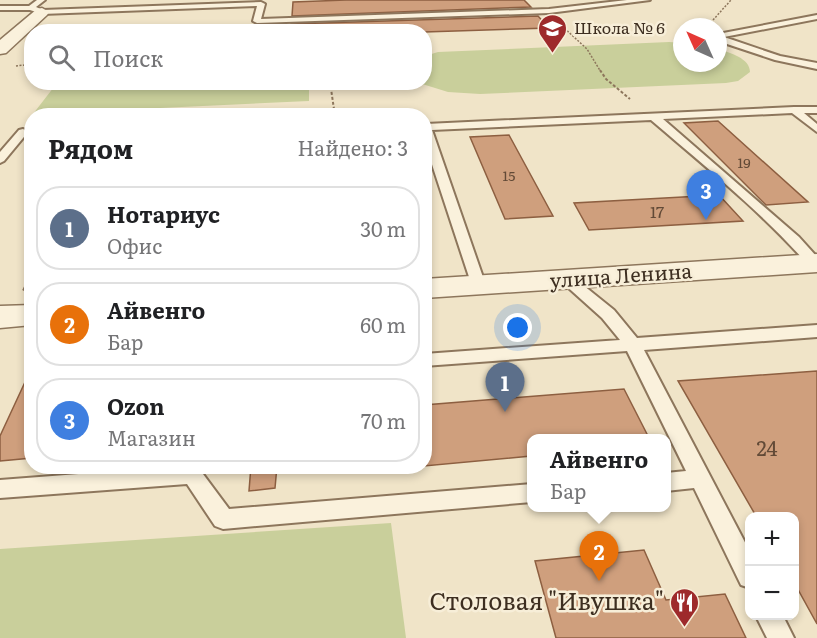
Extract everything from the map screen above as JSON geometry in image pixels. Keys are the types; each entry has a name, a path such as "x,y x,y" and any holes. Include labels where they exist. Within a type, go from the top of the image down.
{"street":[{"path":"26,24 38,7"},
{"path":"0,49 19,34 24,27"},
{"path":"0,34 19,34"},
{"name":"улица Ленина","path":"432,289 816,264"}],"lane":[{"path":"0,8 261,4 270,0"},
{"path":"261,4 257,21 549,11 646,0"},
{"path":"541,4 549,11"},
{"path":"727,35 817,17"},
{"path":"727,40 778,58 817,66"},
{"path":"794,110 817,129"},
{"path":"432,127 817,110"},
{"path":"654,117 742,192 794,240 816,264"},
{"path":"0,159 23,132"},
{"path":"432,148 478,286"},
{"path":"568,280 608,314 633,345 745,567"},
{"path":"432,359 817,331"},
{"path":"0,489 161,474"},
{"path":"195,474 223,519 527,494"},
{"path":"671,482 699,479"},
{"path":"772,620 781,638"}],"path":[{"path":"714,18 730,0"},
{"path":"549,11 587,50 606,80 654,117"},
{"path":"331,90 334,108"},
{"path":"17,310 24,295"}],"green space":[{"path":"669,42 673,42 673,72 727,72 727,52 747,63 750,72 738,81 726,83 480,94 448,92 432,87 432,54"},
{"path":"52,90 309,90 309,101 160,108 38,108"},
{"path":"391,523 406,638 0,638 0,549"}],"building":[{"path":"524,0 531,7 292,16 293,2"},
{"path":"538,16 549,28 432,32 432,24 291,24"},
{"path":"718,121 808,202 766,205 684,123"},
{"path":"509,135 553,216 505,219 470,137"},
{"path":"719,195 743,221 589,230 574,203"},
{"path":"817,371 817,624 799,591 799,512 754,512 678,381"},
{"path":"24,384 24,459 0,461 0,436"},
{"path":"624,389 647,434 527,434 527,456 432,465 432,404"},
{"path":"250,474 276,474 275,488 249,491"},
{"path":"644,550 666,600 725,594 746,638 556,638 535,561"}],"place":[{"name":"Школа № 6","path":"553,54"},
{"name":"Ozon","path":"706,220"},
{"name":"Нотариус","path":"505,412"},
{"name":"Айвенго","path":"599,581"},
{"name":"Столовая \"Ивушка\"","path":"685,628"}]}
